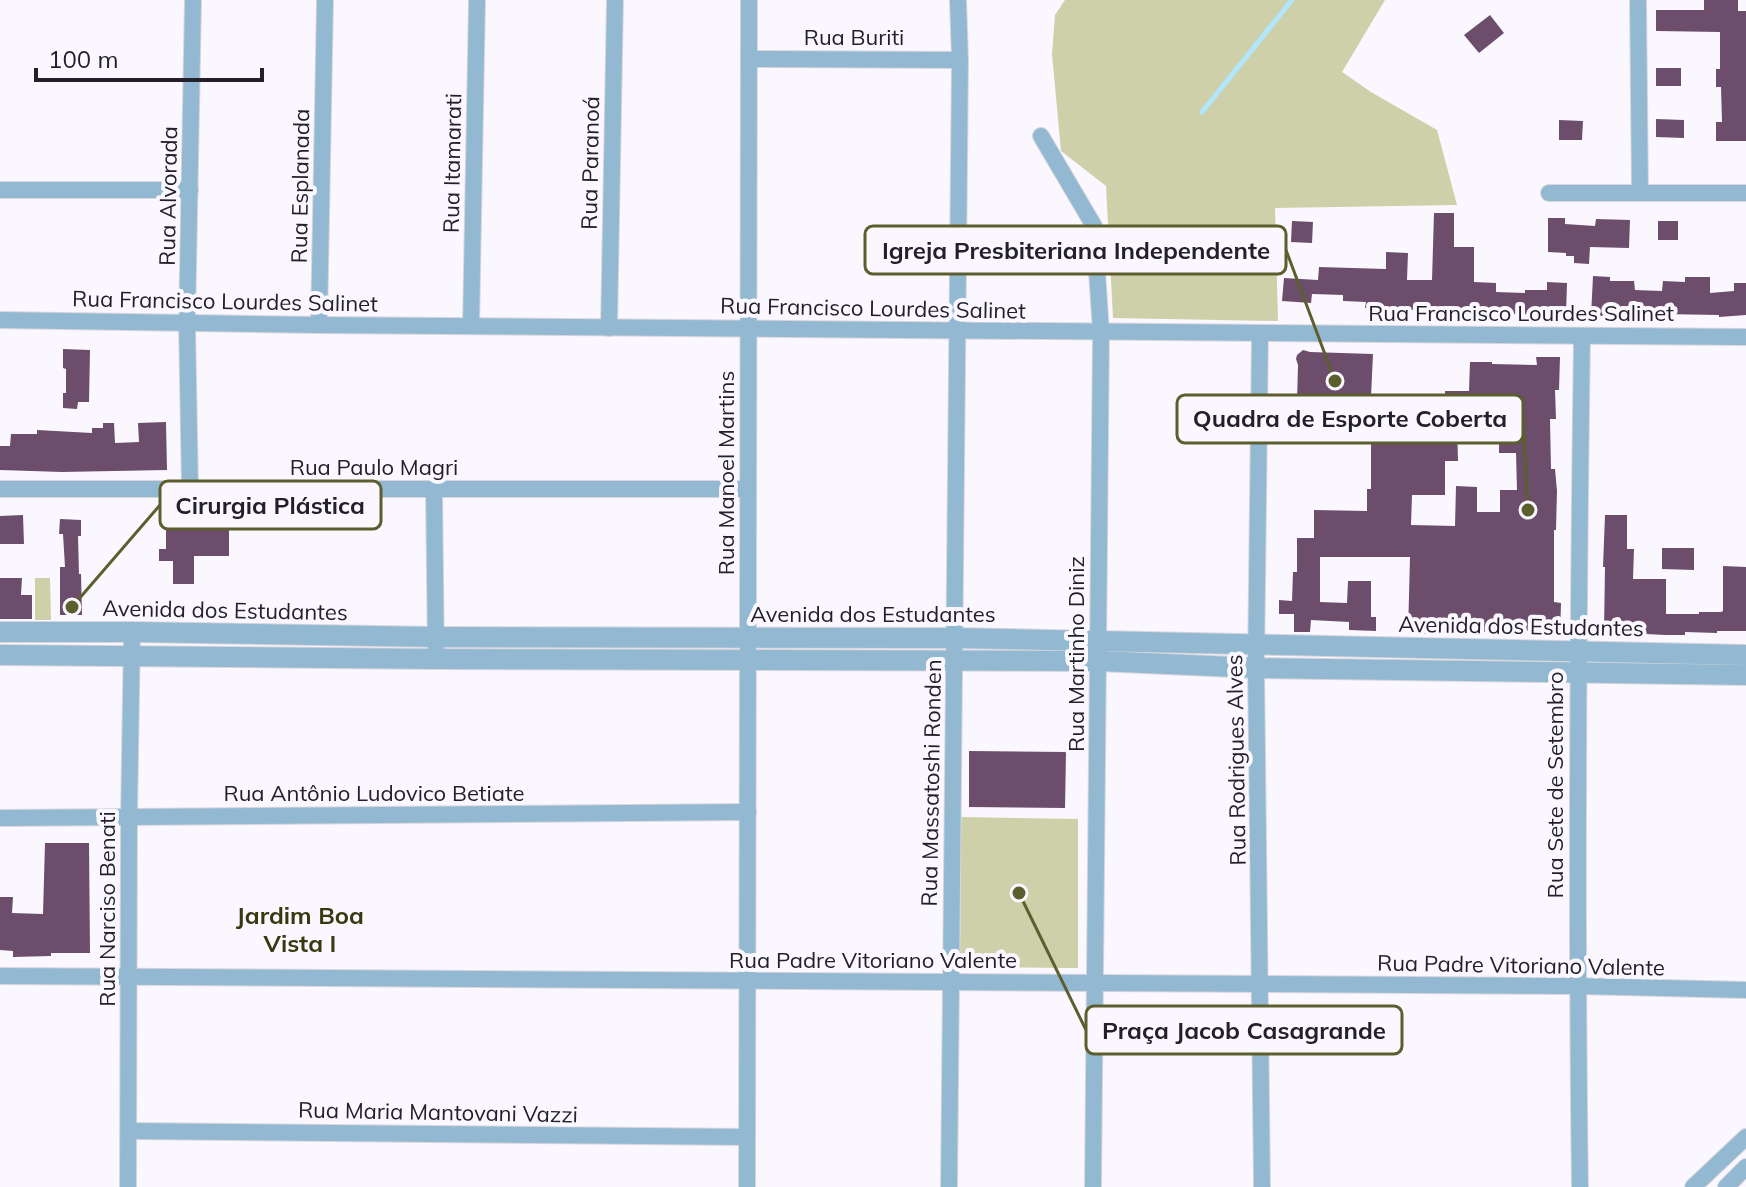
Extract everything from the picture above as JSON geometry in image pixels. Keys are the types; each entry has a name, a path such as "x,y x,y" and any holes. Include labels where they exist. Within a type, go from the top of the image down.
{"street":[{"name":"Rua Alvorada","path":"190,488 187,324 193,0"},
{"name":"Rua Esplanada","path":"319,325 325,0"},
{"name":"Rua Itamarati","path":"471,326 477,0"},
{"name":"Rua Paranoá","path":"609,328 615,0"},
{"name":"Rua Manoel Martins","path":"747,1187 749,0"},
{"name":"Rua Massatoshi Ronden","path":"949,1187 960,60 958,0"},
{"path":"1638,0 1640,193"},
{"name":"Rua Buriti","path":"749,59 960,60"},
{"name":"Rua Martinho Diniz","path":"1041,136 1094,226 1101,332 1093,1187"},
{"path":"0,190 190,190"},
{"path":"1549,193 1746,193"},
{"name":"Rua Francisco Lourdes Salinet","path":"0,320 1746,337"},
{"name":"Rua Rodrigues Alves","path":"1260,333 1256,668 1262,1187"},
{"name":"Rua Sete de Setembro","path":"1580,1187 1577,986 1582,336"},
{"name":"Rua Paulo Magri","path":"0,489 748,489"},
{"path":"434,489 436,659"},
{"name":"Avenida dos Estudantes","path":"0,632 954,638 1256,668 1473,672 1578,673 1699,664 1746,655"},
{"name":"Rua Narciso Benati","path":"128,1187 132,632"},
{"path":"596,638 596,659"},
{"name":"Avenida dos Estudantes","path":"0,655 954,661 1257,644 1578,652 1699,664 1746,675"},
{"path":"1376,647 1377,670"},
{"path":"1473,672 1474,649"},
{"name":"Rua Antônio Ludovico Betiate","path":"0,818 748,812"},
{"name":"Rua Padre Vitoriano Valente","path":"0,976 1577,986 1746,990"},
{"name":"Rua Maria Mantovani Vazzi","path":"129,1131 747,1137"},
{"path":"1693,1187 1746,1137"},
{"path":"1726,1187 1746,1167"}],"green space":[{"path":"1065,0 1385,0 1342,72 1437,130 1457,205 1275,208 1278,321 1113,318 1106,186 1061,151 1052,54 1055,15"},
{"path":"35,578 50,578 51,620 35,620"},
{"path":"961,817 1078,819 1078,968 960,967"}],"building":[{"path":"1704,0 1738,0 1738,11 1746,11 1746,141 1716,141 1716,122 1722,122 1721,87 1716,87 1716,69 1720,69 1720,32 1656,31 1656,10 1704,10"},
{"path":"1490,15 1504,33 1479,53 1464,35"},
{"path":"1656,68 1681,68 1681,86 1656,86"},
{"path":"1656,119 1684,120 1684,138 1656,137"},
{"path":"1559,120 1583,121 1582,140 1559,140"},
{"path":"1434,213 1454,213 1454,247 1474,247 1474,282 1496,283 1496,292 1525,293 1525,290 1547,290 1547,282 1567,283 1566,315 1499,314 1499,311 1478,309 1365,308 1366,302 1343,301 1343,295 1312,294 1311,303 1282,301 1284,278 1318,280 1319,267 1386,269 1386,252 1408,253 1407,280 1432,280"},
{"path":"1548,218 1565,218 1565,224 1595,226 1596,219 1630,220 1629,248 1590,247 1589,264 1574,263 1574,256 1548,252"},
{"path":"1292,221 1313,222 1312,243 1291,242"},
{"path":"1658,221 1678,221 1678,240 1658,240"},
{"path":"1593,276 1610,277 1610,281 1634,281 1635,290 1662,291 1663,281 1685,282 1685,277 1710,277 1710,293 1734,291 1734,283 1746,283 1746,315 1719,317 1661,314 1661,310 1609,309 1609,316 1591,316"},
{"path":"63,349 90,350 89,402 78,402 77,409 63,408 66,369 63,368"},
{"path":"1303,350 1373,354 1371,397 1358,413 1371,413 1353,432 1345,422 1330,434 1296,435 1296,359"},
{"path":"1536,357 1560,357 1559,390 1555,390 1556,419 1550,419 1551,469 1555,469 1557,491 1554,602 1561,603 1560,636 1533,635 1533,631 1511,629 1491,629 1491,632 1462,630 1462,636 1408,633 1410,557 1320,557 1320,602 1347,603 1348,581 1371,581 1371,617 1376,617 1376,631 1349,630 1349,622 1311,620 1310,632 1294,632 1294,614 1279,614 1279,600 1292,601 1293,572 1297,572 1297,538 1314,538 1314,510 1367,511 1367,489 1371,489 1371,413 1445,414 1445,391 1469,391 1470,362 1537,365","holes":["1478,413 1499,414 1499,453 1516,453 1517,490 1500,490 1500,512 1477,512 1477,487 1456,486 1455,526 1411,525 1412,495 1445,495 1445,461 1458,461 1457,423 1478,423"]},
{"path":"166,422 167,470 0,470 0,446 10,446 11,434 37,434 37,430 92,433 92,428 103,428 103,423 114,423 115,443 139,442 138,423"},
{"path":"23,515 24,544 0,544 0,516"},
{"path":"1605,515 1627,515 1627,549 1634,549 1633,579 1666,579 1666,614 1723,611 1723,566 1746,567 1746,631 1685,632 1685,635 1604,632"},
{"path":"60,519 81,520 81,536 78,536 82,615 60,615 60,567 65,567 63,534 59,534"},
{"path":"195,519 229,519 229,556 194,556 194,584 173,584 173,561 159,561 159,549 166,549 166,527 181,527"},
{"path":"1662,548 1694,548 1694,570 1662,569"},
{"path":"0,578 22,578 21,595 32,595 32,619 0,619"},
{"path":"969,751 1066,752 1065,808 969,807"},
{"path":"45,843 89,843 90,953 13,957 13,951 0,950 0,897 13,897 12,913 43,914"}],"waterway":[{"path":"1202,112 1292,0"}],"place":[{"name":"Igreja Presbiteriana Independente","path":"1335,381"},
{"name":"Quadra de Esporte Coberta","path":"1528,510"},
{"name":"Cirurgia Plástica","path":"72,607"},
{"name":"Praça Jacob Casagrande","path":"1019,893"}],"district":[{"name":"Jardim Boa Vista I","path":"300,929"}]}
